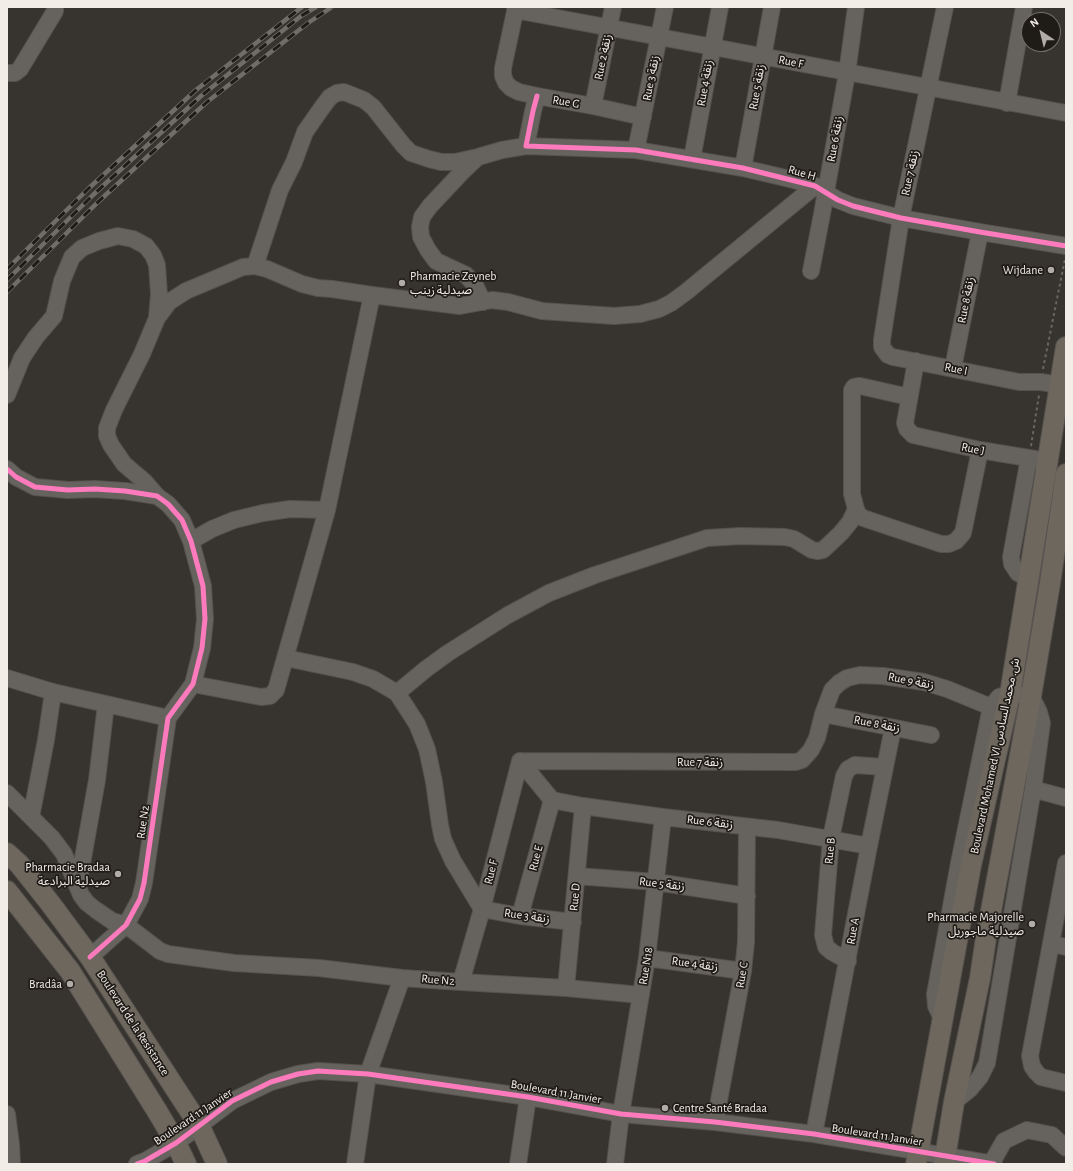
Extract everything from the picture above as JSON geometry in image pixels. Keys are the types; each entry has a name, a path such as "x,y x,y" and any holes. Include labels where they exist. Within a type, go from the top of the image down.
{"main road":[{"name":"Boulevard Mohamed VI ش. محمد السادس","path":"917,1158 943,1021 948,954 965,864 1010,694 1030,578 1038,460 1055,384 1066,347"},
{"name":"Boulevard Mohamed VI ش. محمد السادس","path":"945,1160 954,1102 980,978 986,938 1031,696 1050,584 1066,474"},
{"name":"Boulevard de la Resistance","path":"7,853 19,864 90,957 199,1126 217,1164"},
{"name":"Boulevard de la Resistance","path":"7,890 66,966 176,1143 186,1164"}],"street":[{"path":"7,73 15,73 20,69 55,11 55,7"},
{"name":"Rue 2 زنقة","path":"593,106 613,7"},
{"name":"Rue 3 زنقة","path":"636,150 665,7"},
{"name":"Rue 4 زنقة","path":"692,159 720,7"},
{"name":"Rue 5 زنقة","path":"743,168 772,7"},
{"name":"Rue 6 زنقة","path":"811,271 820,189 847,73 856,7"},
{"name":"Rue 7 زنقة","path":"882,340 900,218 945,7"},
{"path":"1007,103 1024,7"},
{"name":"Rue F","path":"516,9 659,38 1066,113"},
{"name":"Rue G","path":"516,9 503,68 503,76 506,83 511,88 519,92 537,96 643,117"},
{"path":"256,266 280,190 292,167 305,132 330,97 337,93 344,92 364,100 373,107 396,137 412,153 441,162 456,162 478,158"},
{"path":"526,146 537,96"},
{"name":"Rue H","path":"478,158 502,150 526,146 636,150 743,168 820,189 838,200 853,206 900,218 1066,246"},
{"path":"478,158 462,172 430,206 422,217 420,227 421,237 436,261 466,275 475,285 483,302"},
{"path":"7,678 52,692 168,718 194,684 202,648 205,619 203,586 191,541 182,520 168,504 157,496 144,481 124,464 116,454 111,446 107,428 114,410 142,354 157,318 169,302 186,291 243,267 256,266 267,269 302,284 318,288 372,296 460,306 492,300 508,302 542,311 614,316 640,314 659,309 671,303 820,189"},
{"name":"Rue 8 زنقة","path":"953,368 980,232"},
{"path":"7,395 22,358 36,337 54,316 66,268 72,256 82,248 99,241 118,236 133,239 146,246 153,255 157,265 159,294 157,318"},
{"path":"194,684 261,697 270,696 278,686 327,510 372,296"},
{"name":"Rue I","path":"882,340 882,347 888,355 1019,382 1055,384"},
{"path":"916,361 909,397 860,386 854,387 852,390 852,494 858,514 873,522 941,544 949,544 956,541 963,533 980,450"},
{"name":"Rue J","path":"909,397 905,423 909,432 918,437 1038,460"},
{"path":"7,469 16,477 35,487 68,490 95,489 157,496"},
{"path":"397,693 448,653 508,615 549,593 595,575 707,538 740,536 785,537 794,539 812,550 823,550 850,522 856,509"},
{"path":"191,541 212,529 234,520 263,513 290,510 327,510"},
{"path":"286,658 353,672 373,679 397,693 417,724 427,749 443,838 453,861 482,909"},
{"name":"Rue 9 زنقة","path":"832,690 847,678 860,675 883,676 924,682 947,689 991,707"},
{"name":"Rue 7 زنقة","path":"520,761 796,762 802,760 811,750 818,738 823,714 832,690"},
{"path":"31,817 46,740 52,692"},
{"path":"954,1102 970,1089 980,1077 987,1063 1033,789 1042,723 1039,712 1031,696 1010,694 999,697 991,707 965,864"},
{"path":"78,886 96,780 106,704"},
{"name":"Rue 8 زنقة","path":"823,714 931,734"},
{"name":"Rue N2","path":"126,925 140,900 144,883 168,718"},
{"name":"Rue A","path":"814,1134 884,767 893,728"},
{"path":"520,761 552,800"},
{"name":"Rue F","path":"461,982 482,909 520,761"},
{"name":"Rue B","path":"848,961 826,947 823,935 831,838 844,776 848,769 855,765 884,767"},
{"path":"1033,789 1066,798"},
{"name":"Rue N2","path":"7,793 52,838 64,854 82,895 96,910 112,921 126,925 160,951 168,954 234,963 319,968 402,978 566,988 641,995"},
{"name":"Rue 6 زنقة","path":"552,800 583,806 663,817 778,830 831,838 869,846"},
{"name":"Rue E","path":"520,916 552,800"},
{"name":"Rue D","path":"566,988 583,806"},
{"name":"Rue N18","path":"615,1164 621,1114 647,958 663,817"},
{"name":"Rue C","path":"714,1122 743,971 746,942 747,827"},
{"path":"1066,869 1059,945 1030,1056 1032,1066 1041,1077 1066,1083"},
{"name":"Rue 5 زنقة","path":"577,876 656,882 747,896"},
{"path":"997,882 1017,882"},
{"name":"Rue 3 زنقة","path":"482,909 520,916 573,922"},
{"path":"90,957 126,925"},
{"name":"Rue 4 زنقة","path":"647,958 743,971"},
{"path":"355,1164 368,1074 402,978"},
{"path":"980,978 1000,985"},
{"name":"Boulevard 11 Janvier","path":"137,1164 176,1143 232,1101 271,1082 298,1074 318,1071 368,1074 528,1097 621,1114 714,1122 814,1134 917,1158 992,1164"},
{"path":"518,1164 528,1097"},
{"path":"7,1114 12,1164"},
{"path":"992,1164 1004,1141 1027,1130 1052,1135 1066,1148"}],"path":[{"path":"1038,460 1055,384 1066,254"}],"railway":[{"path":"7,269 88,189 196,90 302,7"},
{"path":"7,280 93,195 201,96 301,16 316,7"},
{"path":"7,292 99,201 207,102 308,23 332,7"}],"cycle path":[{"path":"537,96 526,146 636,150 743,168 815,186 838,200 853,206 901,218 1066,246"},
{"path":"7,469 16,477 35,487 68,490 95,489 125,491 157,496 168,504 182,520 191,541 203,586 205,619 202,648 193,684 168,718 144,883 140,899 126,925 90,957"},
{"path":"137,1164 176,1143 232,1101 271,1082 298,1074 318,1071 368,1074 528,1097 621,1114 715,1122 814,1134 994,1164"}],"place":[{"name":"Wijdane","path":"1051,270"},
{"name":"Pharmacie Zeyneb صيدلية زينب","path":"402,283"},
{"name":"Pharmacie Bradaa صيدلية البرادعة","path":"118,874"},
{"name":"Pharmacie Majorelle صيدلية ماجوريل","path":"1032,924"},
{"name":"Bradâa","path":"70,984"},
{"name":"Centre Santé Bradaa","path":"665,1108"}]}
